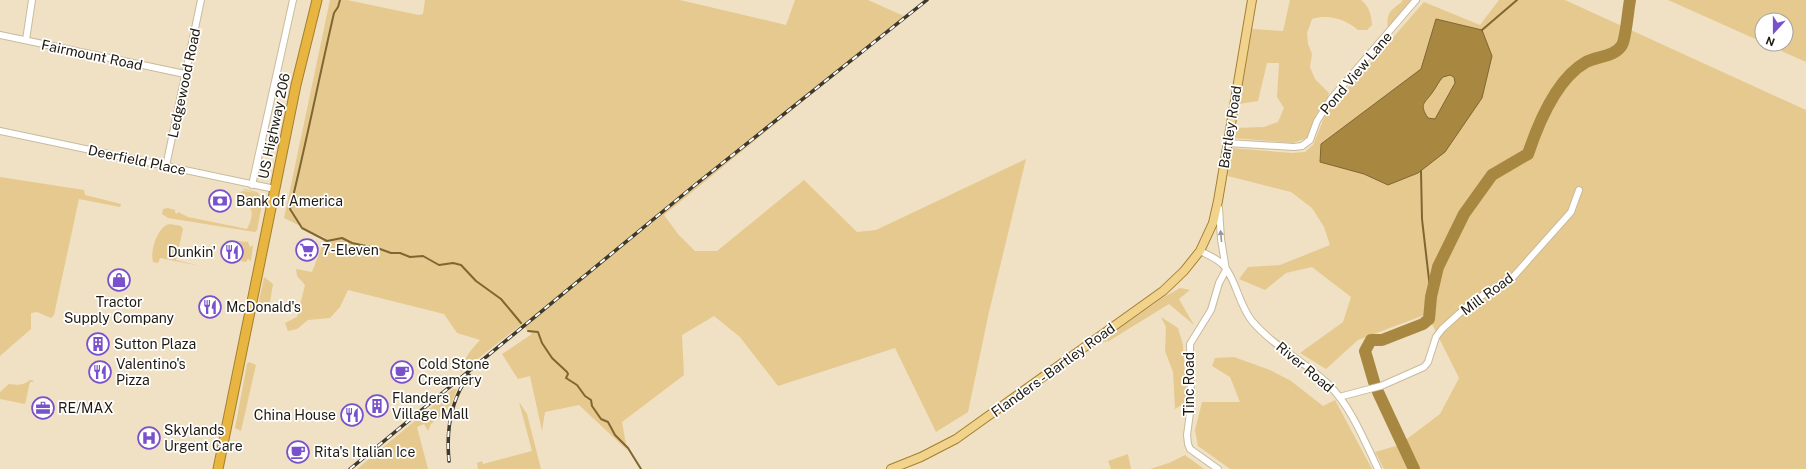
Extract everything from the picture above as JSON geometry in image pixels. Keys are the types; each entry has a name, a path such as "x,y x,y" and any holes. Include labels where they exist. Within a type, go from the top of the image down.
{"highway":[{"name":"US Highway 206","path":"218,469 305,45 317,0"}],"main road":[{"name":"Bartley Road","path":"1200,251 1213,222 1218,201 1252,0"},
{"name":"Flanders - Bartley Road","path":"891,469 921,458 943,446 999,409 1164,291 1184,271 1200,251"}],"street":[{"path":"26,40 32,0"},
{"name":"Ledgewood Road","path":"166,166 201,0"},
{"path":"252,185 293,0"},
{"name":"Pond View Lane","path":"1227,143 1294,147 1302,146 1310,140 1317,121 1331,99 1416,0"},
{"name":"Fairmount Road","path":"0,35 185,74"},
{"name":"Deerfield Place","path":"0,131 275,189"},
{"name":"Mill Road","path":"1339,397 1381,386 1424,367 1428,362 1436,337 1442,329 1473,300 1513,277 1571,212 1579,190"},
{"name":"River Road","path":"1218,201 1221,239 1226,270 1242,305 1252,320 1276,343 1321,378 1339,397 1348,411 1378,469"},
{"name":"River Road","path":"1200,251 1217,260 1226,270"},
{"name":"Tinc Road","path":"1218,469 1190,448 1188,444 1191,394 1189,349 1192,338 1212,310 1219,283 1226,270"}],"shaded area":[{"path":"330,0 347,0 419,15 423,14 425,0 680,0 786,25 795,0 868,0 906,17 664,215 678,234 695,251 717,251 804,180 857,232 876,230 1026,159 989,312 968,412 936,432 895,348 778,386 740,337 714,316 682,335 684,375 622,422 627,450 579,405 545,412 542,431 530,376 518,379 502,354 532,334 521,325 461,372 468,354 480,340 457,333 444,314 348,290 340,307 330,318 308,320 297,329 288,331 285,323 297,317 305,285 297,276 296,269 312,272 325,238 284,218"},
{"path":"1290,0 1361,0 1368,8 1372,25 1367,30 1358,30 1348,23 1336,18 1325,17 1312,19 1307,33 1308,44 1312,54 1310,67 1315,79 1329,93 1327,99 1315,117 1307,138 1293,143 1232,138 1235,128 1264,127 1278,122 1284,108 1277,97 1279,63 1267,63 1258,101 1239,104 1252,29 1283,31"},
{"path":"1402,0 1413,0 1388,30 1389,13 1402,2"},
{"path":"1499,0 1565,0 1806,110 1806,469 1384,469 1375,452 1399,445 1440,414 1459,378 1427,314 1358,340 1326,369 1300,353 1343,322 1351,297 1312,267 1286,273 1265,290 1239,279 1248,267 1280,265 1330,245 1324,227 1312,208 1291,192 1228,176 1231,148 1292,153 1305,152 1313,145 1324,118 1337,98 1354,82 1424,2 1480,25"},
{"path":"1668,0 1806,0 1806,62 1784,52 1794,52 1794,12 1754,12 1754,38"},
{"path":"1436,19 1482,30 1492,56 1482,98 1445,152 1418,173 1388,185 1364,174 1320,162 1321,144 1421,69","holes":["1450,75 1454,77 1455,83 1435,119 1428,118 1423,107 1425,102 1443,77"]},
{"path":"0,177 84,190 85,195 121,204 120,207 79,199 54,315 51,318 37,312 31,313 31,329 0,356"},
{"path":"245,189 257,192 258,193 243,190"},
{"path":"242,191 258,193 263,199 257,230 255,232 168,218 162,214 163,209 168,208 175,210 177,214 178,212 188,217 247,229 251,220 252,212 248,205 241,199 240,193"},
{"path":"170,224 181,226 183,229 176,260 200,266 160,258 158,263 153,262 152,258 154,246 158,234 161,229"},
{"path":"238,241 248,242 250,247 253,245 251,261 248,259 246,262 241,261 244,247 238,243"},
{"path":"264,277 273,284 270,302 258,306"},
{"path":"1180,288 1190,290 1179,299 1194,325 1169,304 1109,341 1098,343 1164,297"},
{"path":"1161,317 1178,328 1183,345 1187,402 1175,409 1173,372 1165,351 1166,327"},
{"path":"1234,357 1270,370 1291,381 1323,406 1335,400 1372,469 1230,469 1198,446 1195,430 1202,402 1240,402 1230,377 1212,366 1215,358"},
{"path":"249,362 256,365 241,431 235,428 247,364"},
{"path":"30,380 34,381 30,382 25,404 0,399 0,392 9,384 17,385"},
{"path":"453,389 457,389 450,408 431,424 428,431 424,424 417,427 428,469 357,469"},
{"path":"519,402 527,414 541,469 478,469 477,463 482,461 483,464 532,451"},
{"path":"1128,454 1131,469 1111,469 1108,461"},
{"path":"1185,455 1204,469 1150,469 1169,463"}],"waterway":[{"path":"340,0 334,13 290,209 302,228 327,241 342,238 352,243 391,253 400,253 410,257 423,256 439,265 453,263 461,265 476,281 501,299 521,323"},
{"path":"1482,30 1517,0"},
{"path":"1374,382 1365,351 1371,340 1382,340 1423,324 1429,319 1431,297 1438,267 1464,214 1492,175 1528,154 1543,116 1557,91 1566,79 1586,62 1610,54 1619,49 1622,45 1626,30 1630,0"},
{"path":"1421,171 1422,219 1431,297"},
{"path":"528,331 538,332 542,343 552,358 567,372 568,374 566,378 577,385 585,396 591,400 592,406 601,419 608,422 615,435 628,448 641,469"},
{"path":"1378,392 1414,469"}],"railway":[{"path":"350,469 695,185 927,0"},
{"path":"449,461 448,438 451,416 457,395 469,375"}],"place":[{"name":"Bank of America","path":"220,201"},
{"name":"7-Eleven","path":"307,250"},
{"name":"Dunkin'","path":"232,252"},
{"name":"Tractor Supply Company","path":"119,280"},
{"name":"McDonald's","path":"210,307"},
{"name":"Sutton Plaza","path":"98,344"},
{"name":"Valentino's Pizza","path":"100,372"},
{"name":"Cold Stone Creamery","path":"402,372"},
{"name":"Flanders Village Mall","path":"377,406"},
{"name":"RE/MAX","path":"43,408"},
{"name":"China House","path":"352,415"},
{"name":"Skylands Urgent Care","path":"149,438"},
{"name":"Rita's Italian Ice","path":"298,452"}]}
